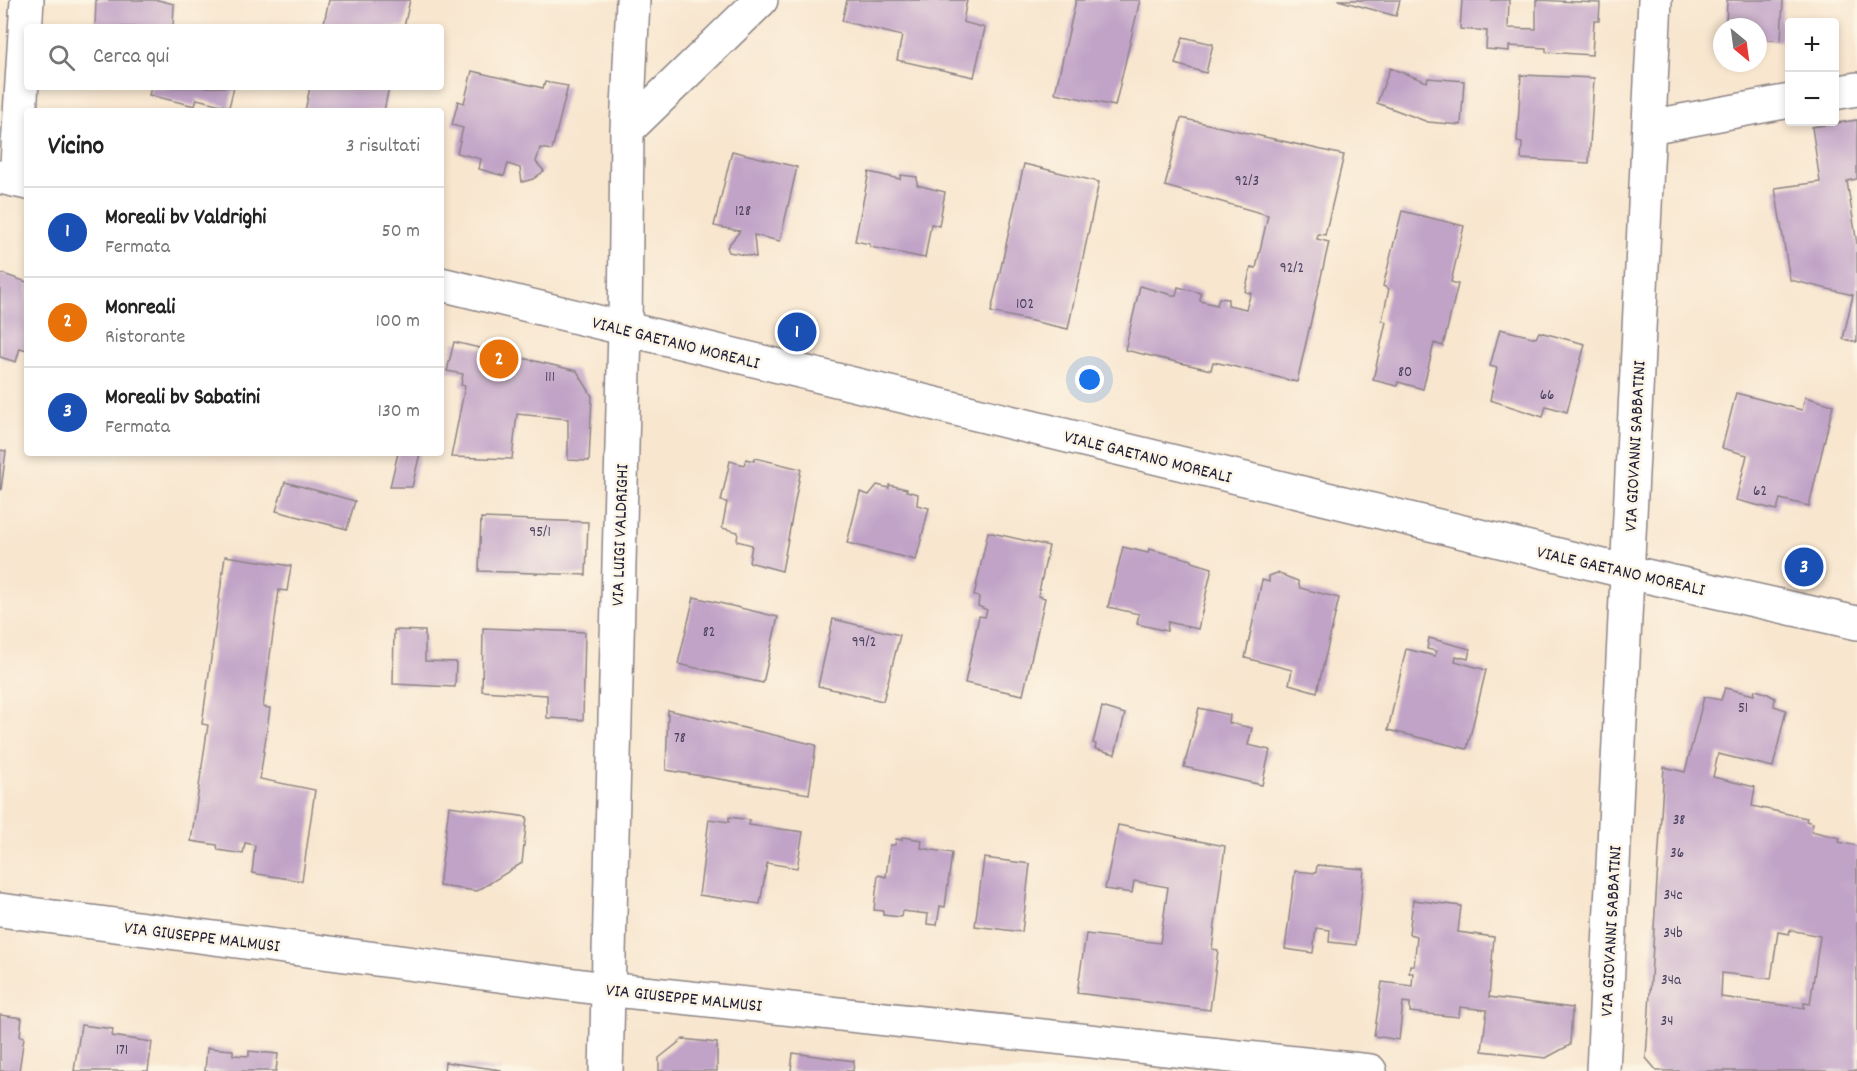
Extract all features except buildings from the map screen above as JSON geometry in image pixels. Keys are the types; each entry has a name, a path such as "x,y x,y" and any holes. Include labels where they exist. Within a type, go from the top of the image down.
{"street":[{"path":"25,24 27,0"},
{"name":"VIA LUIGI VALDRIGHI","path":"606,1071 606,989 625,329 627,130 633,0"},
{"path":"627,130 761,0"},
{"name":"VIA GIOVANNI SABBATINI","path":"1604,1071 1655,0"},
{"path":"14,180 24,42"},
{"path":"1839,92 1857,89"},
{"path":"1649,127 1785,102"},
{"name":"VIALE GAETANO MOREALI","path":"444,285 1628,572 1857,623"},
{"name":"VIA GIUSEPPE MALMUSI","path":"0,910 606,989 1370,1071"}],"place":[{"name":"Moreali bv Valdrighi","path":"797,332"},
{"name":"Monreali","path":"499,359"},
{"name":"Moreali bv Sabatini","path":"1804,567"}]}
